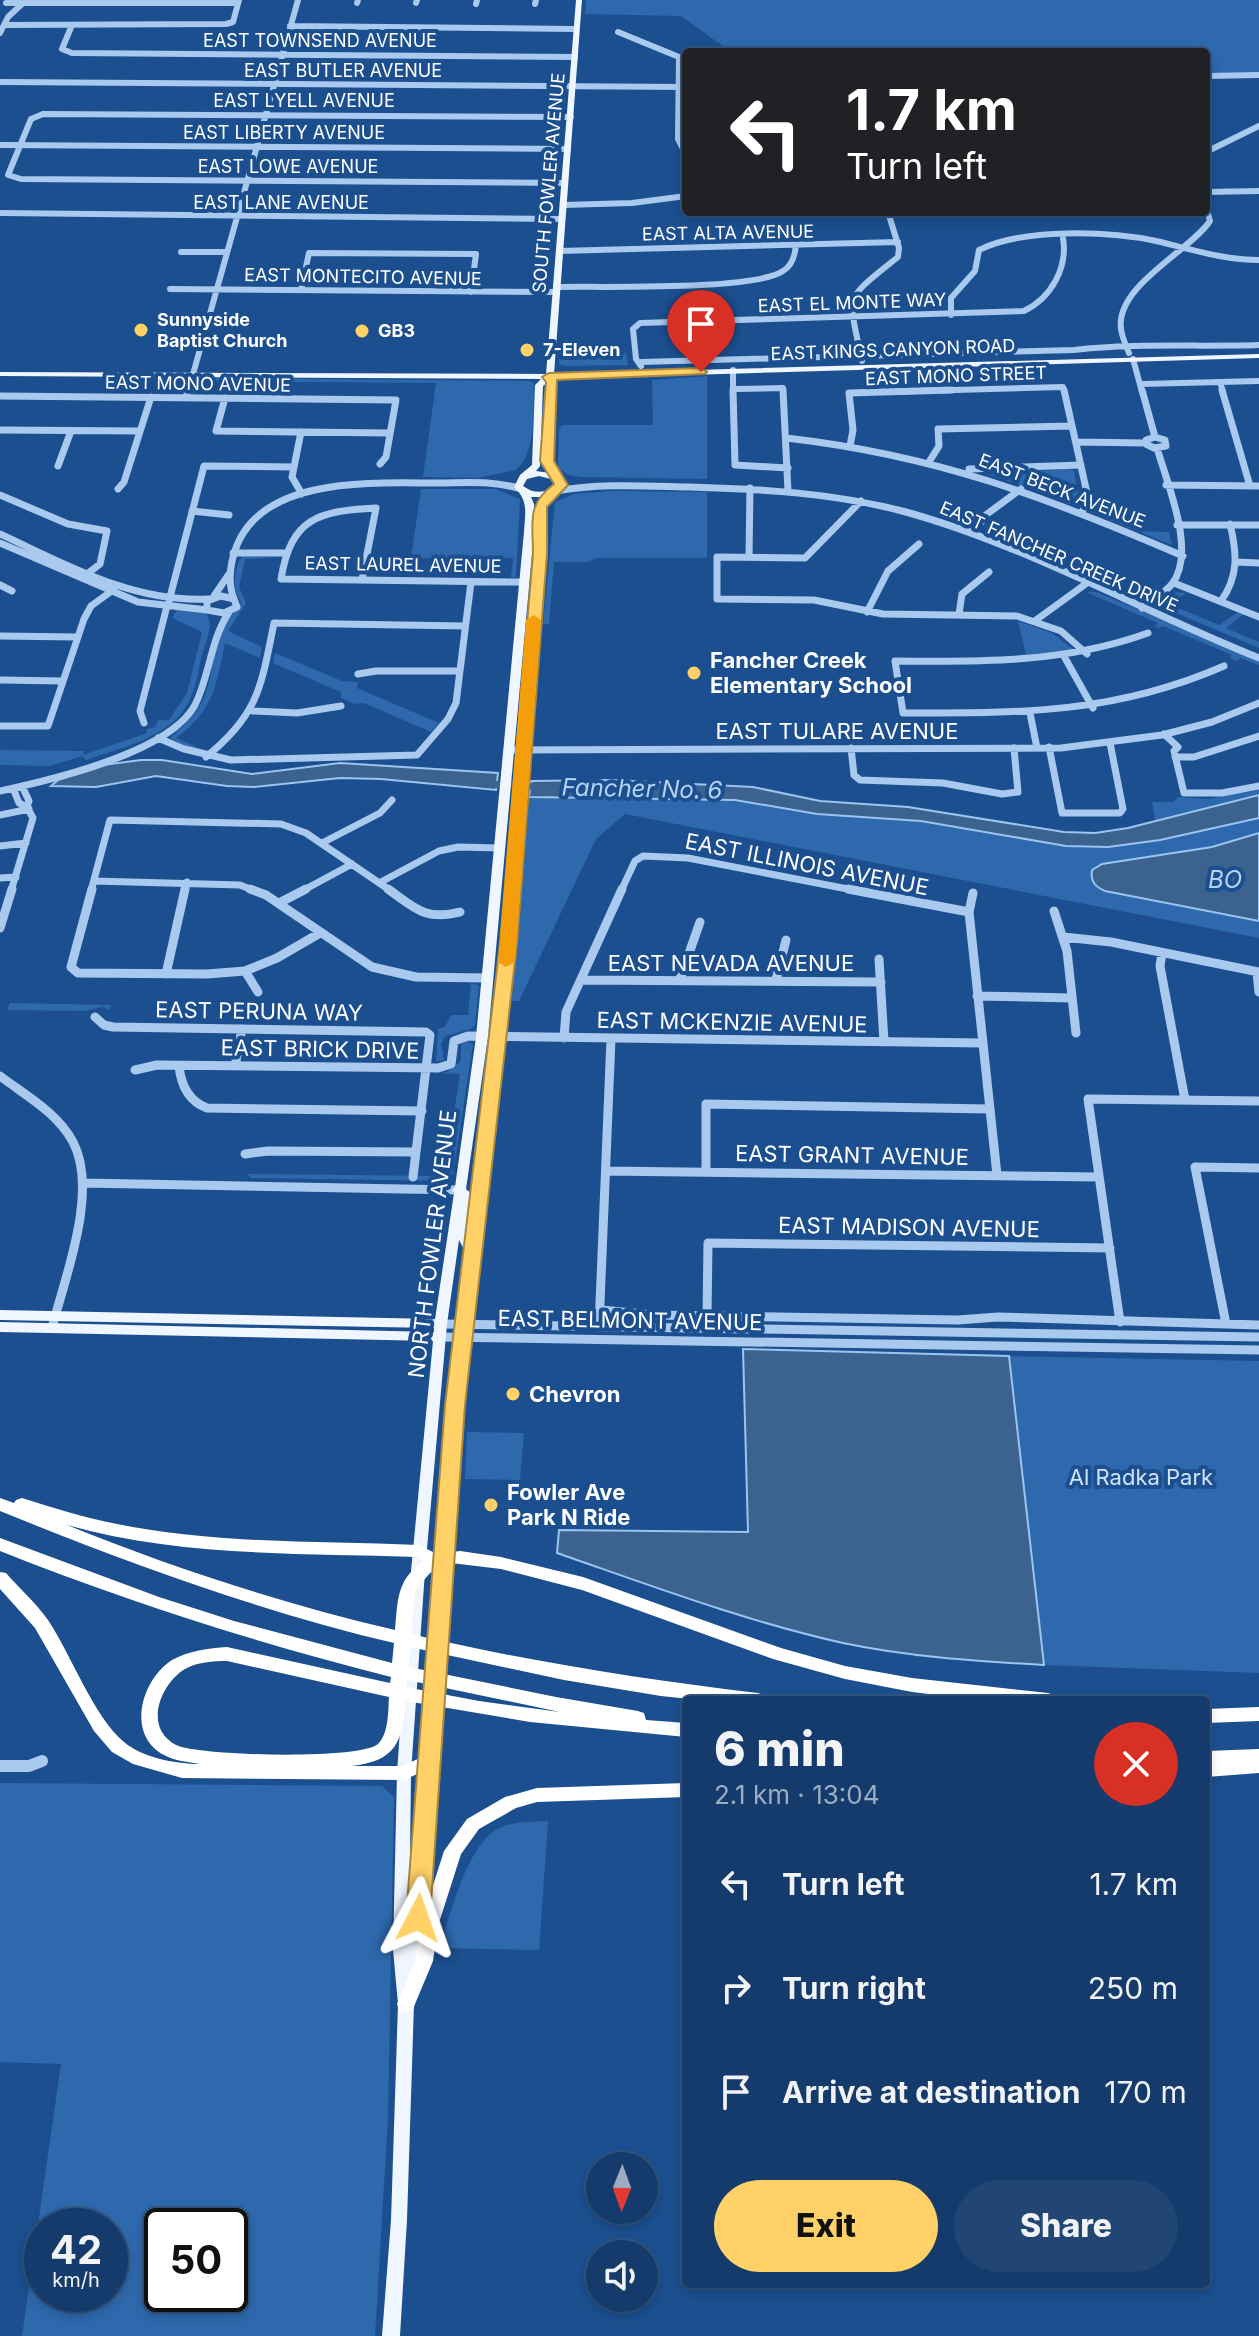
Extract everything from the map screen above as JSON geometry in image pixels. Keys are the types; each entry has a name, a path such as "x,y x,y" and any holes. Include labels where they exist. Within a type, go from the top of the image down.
{"highway":[{"path":"0,1496 77,1521 160,1538 240,1546 419,1551 440,1560"},
{"path":"0,1504 183,1574 369,1630 480,1656 627,1683 727,1696"},
{"path":"0,1544 181,1612 363,1663 480,1690 682,1727"},
{"path":"682,1728 619,1725 478,1708 398,1692 363,1685 239,1656 206,1656 182,1663 159,1682 150,1700 149,1722 165,1747 193,1758 349,1760 378,1753 390,1742 395,1727 398,1692 407,1589 418,1571 440,1560 458,1557 560,1578 649,1605 780,1654 842,1672 911,1686 1009,1696"},
{"path":"440,1560 443,1586"},
{"path":"0,1578 41,1623 110,1739 139,1759 167,1768 199,1772 404,1773 429,1761"},
{"path":"1210,1714 1251,1714"},
{"path":"1210,1758 1259,1756"},
{"path":"1210,1770 1259,1766"},
{"path":"406,2004 424,1961 429,1926 453,1851 473,1824 511,1802 537,1795 682,1790"}],"main road":[{"name":"SOUTH FOWLER AVENUE","path":"549,373 579,0"},
{"name":"EAST KINGS CANYON ROAD","path":"0,371 549,373 641,365 1259,350"},
{"path":"1132,354 1259,350"},
{"name":"EAST KINGS CANYON ROAD","path":"193,372 314,376 738,370 1038,361 1132,354"},
{"path":"738,370 802,363"},
{"path":"314,376 400,374 410,371"},
{"path":"525,476 536,466 539,385 549,373"},
{"path":"549,373 552,382 547,461 557,478"},
{"path":"525,476 545,473 557,478"},
{"name":"NORTH FOWLER AVENUE","path":"391,2336 399,2220 406,2004 401,1950 404,1773 419,1551 440,1331 482,1037 525,582 530,504 518,484 525,476"},
{"name":"NORTH FOWLER AVENUE","path":"440,1560 471,1256 498,1037 540,554 540,507 561,485 557,478"},
{"path":"540,554 547,504 572,488"},
{"path":"522,490 553,492"},
{"path":"500,848 508,853 505,883 511,899"},
{"path":"458,1190 467,1195 465,1239 471,1256"},
{"name":"EAST BELMONT AVENUE","path":"0,1315 53,1322 440,1331"},
{"name":"EAST BELMONT AVENUE","path":"0,1327 53,1322"},
{"name":"NORTH FOWLER AVENUE","path":"406,2004 416,1950 443,1586"}],"street":[{"path":"186,398 298,0"},
{"path":"4,25 230,23 239,2 5,4"},
{"path":"0,33 23,3"},
{"name":"EAST TOWNSEND AVENUE","path":"72,25 64,52 575,57"},
{"path":"290,26 575,29"},
{"path":"618,32 679,57 682,80"},
{"path":"1210,76 1259,75"},
{"name":"EAST BUTLER AVENUE","path":"0,82 682,87"},
{"path":"682,97 678,139 682,147"},
{"name":"EAST LYELL AVENUE","path":"20,145 31,119 37,115 571,117"},
{"path":"1210,150 1259,126"},
{"name":"EAST LIBERTY AVENUE","path":"0,145 568,149"},
{"name":"EAST LOWE AVENUE","path":"20,145 8,173 10,177 565,183"},
{"path":"1210,192 1259,191"},
{"path":"563,205 632,203 682,197"},
{"name":"EAST LANE AVENUE","path":"0,213 562,219"},
{"path":"862,358 850,303 854,294 895,261 899,253 889,216"},
{"path":"1155,437 1140,376 1120,321 1126,306 1152,270 1209,227 1207,216"},
{"path":"951,315 951,298 975,271 982,247 1007,240 1126,237 1221,259 1259,260"},
{"name":"EAST EL MONTE WAY","path":"641,365 636,359 633,329 636,325 1021,312 1037,303 1064,265 1066,252 1063,238"},
{"name":"EAST ALTA AVENUE","path":"559,251 898,242"},
{"name":"EAST MONTECITO AVENUE","path":"170,289 471,292 752,282 784,271 795,256 796,245"},
{"path":"181,252 227,252"},
{"path":"301,290 309,253 476,254 471,292"},
{"name":"EAST KINGS CANYON ROAD","path":"1132,354 1180,347 1259,350"},
{"name":"EAST KINGS CANYON ROAD","path":"641,365 862,358"},
{"path":"738,370 732,381 735,387 735,465 788,468"},
{"path":"1142,384 1259,381"},
{"path":"1166,485 1255,486 1220,382"},
{"path":"735,387 783,388 789,489"},
{"name":"EAST MONO STREET","path":"850,446 853,430 849,393 1063,387 1072,426"},
{"name":"EAST MONO AVENUE","path":"0,396 396,400 390,433"},
{"path":"118,489 124,482 151,397"},
{"path":"225,398 216,431 390,433 386,457 380,464"},
{"path":"929,462 939,446 938,429 1072,426 1087,500 1081,513"},
{"path":"0,430 140,431"},
{"path":"58,466 71,431"},
{"path":"301,432 293,482 302,494"},
{"path":"1145,443 1155,437"},
{"path":"1077,442 1145,443 1157,448 1164,447 1167,442 1155,437"},
{"name":"EAST BECK AVENUE","path":"786,438 850,446 960,470 1021,489 1183,556"},
{"path":"1144,606 1174,583 1183,556 1157,448"},
{"path":"960,470 1081,465"},
{"path":"144,723 140,711 204,466 294,467"},
{"path":"473,483 525,476"},
{"name":"EAST FANCHER CREEK DRIVE","path":"557,478 575,483 789,489 862,500 966,528 1259,655"},
{"path":"0,791 74,769 158,738 174,728 194,706 215,635 229,612 237,607 229,574 233,553 241,534 257,518 302,494 366,482 473,483 522,490"},
{"name":"EAST FANCHER CREEK DRIVE","path":"553,492 572,488 789,489"},
{"path":"749,557 750,488"},
{"path":"966,528 984,520 983,517 1021,489"},
{"path":"0,495 68,524 107,531 100,564 81,578"},
{"path":"862,500 805,558 717,557 717,599 814,600 867,612 1001,614 1036,620 1069,636 1087,654"},
{"name":"EAST FANCHER CREEK DRIVE","path":"862,500 943,524 1144,606"},
{"path":"233,553 287,553 295,534 312,521 338,512 376,508 362,580"},
{"path":"192,511 229,515"},
{"path":"1221,601 1234,581 1237,562 1230,524"},
{"name":"EAST BECK AVENUE","path":"1177,525 1259,525"},
{"path":"0,534 168,604 234,599"},
{"path":"0,543 138,602 229,612"},
{"path":"867,612 888,571 919,544"},
{"name":"EAST LAUREL AVENUE","path":"287,553 281,579 525,582"},
{"path":"1237,562 1259,563"},
{"path":"959,614 962,594 989,572"},
{"path":"215,635 205,603 229,574"},
{"path":"158,738 206,757 262,763 355,755 414,757 453,711 471,582"},
{"path":"1036,620 1087,583"},
{"path":"1174,583 1259,617"},
{"path":"0,585 12,591"},
{"path":"0,726 48,726 77,637 91,606 120,586"},
{"path":"206,757 236,733 253,711 274,623 465,626"},
{"path":"1148,633 1087,654 1065,658 895,661 903,713 1030,713 1093,708 1172,690 1224,666"},
{"path":"0,636 77,637"},
{"path":"1065,658 1093,708"},
{"path":"358,674 376,671 460,671"},
{"path":"0,680 62,681"},
{"name":"EAST TULARE AVENUE","path":"1164,734 1259,696"},
{"name":"EAST TULARE AVENUE","path":"510,750 1037,748 1110,743 1164,734 1205,725 1259,703"},
{"path":"253,711 297,713 341,706"},
{"path":"1030,713 1037,748"},
{"path":"1164,734 1175,754 1184,793 1222,793 1259,786"},
{"path":"1175,754 1211,752 1259,736"},
{"path":"1049,747 1062,813 1110,816 1123,809 1110,743"},
{"path":"851,748 854,775 860,780 943,783 1002,794 1018,792 1014,748"},
{"path":"0,928 33,818 28,808 19,803 17,787"},
{"path":"322,843 380,813 392,800"},
{"path":"0,815 28,808"},
{"path":"320,933 277,958 245,971 166,974 72,971 110,820 269,823 295,828 322,843 426,915 441,917 460,912"},
{"path":"0,846 26,843"},
{"path":"379,883 439,851 458,847 500,848"},
{"name":"EAST ILLINOIS AVENUE","path":"581,980 638,858 681,857 969,912"},
{"path":"279,903 352,864"},
{"path":"0,878 16,877"},
{"path":"94,881 240,885 279,903 361,962 386,972 416,977 487,978"},
{"path":"166,974 187,882"},
{"path":"973,893 969,912 997,1175"},
{"path":"1054,911 1060,919 1076,1033"},
{"path":"680,979 700,922"},
{"path":"1063,937 1099,940 1258,972 1259,992"},
{"path":"776,980 786,940"},
{"path":"1162,953 1160,966 1185,1100"},
{"path":"879,959 884,1042"},
{"path":"245,971 258,992"},
{"path":"564,1038 566,1012 581,980"},
{"name":"EAST NEVADA AVENUE","path":"581,980 881,982"},
{"path":"977,996 1071,998"},
{"name":"EAST PERUNA WAY","path":"95,1017 104,1025 113,1027 426,1032 430,1035 428,1069"},
{"path":"235,1066 242,1029"},
{"name":"EAST MCKENZIE AVENUE","path":"482,1037 982,1043"},
{"name":"EAST BRICK DRIVE","path":"135,1070 179,1066 428,1069 451,1064 452,1045 457,1038 482,1037"},
{"path":"599,1327 611,1039"},
{"path":"179,1066 187,1093 200,1106 207,1108 422,1111"},
{"path":"413,1177 428,1069"},
{"path":"0,1076 57,1121 74,1143 83,1171 83,1195 53,1322"},
{"path":"1120,1322 1088,1099 1259,1101"},
{"path":"706,1170 706,1104 989,1109"},
{"path":"245,1154 268,1151 415,1152"},
{"path":"1226,1324 1195,1167 1259,1168"},
{"name":"EAST GRANT AVENUE","path":"606,1171 1098,1177"},
{"path":"83,1183 458,1190"},
{"name":"EAST MADISON AVENUE","path":"707,1316 708,1243 1110,1248"},
{"name":"EAST BELMONT AVENUE","path":"601,1310 707,1316 958,1320 1013,1317 1259,1325"},
{"path":"1013,1317 1016,1346"},
{"name":"EAST BELMONT AVENUE","path":"464,1331 599,1327 1259,1340"},
{"name":"EAST BELMONT AVENUE","path":"440,1331 1259,1350"},
{"path":"1246,1350 1259,1340"},
{"path":"0,1766 29,1766 42,1761"}],"green space":[{"path":"586,0 1259,0 1259,73 1210,74 1210,48 725,48 681,16 585,14"},
{"path":"626,353 628,365 559,364 560,355"},
{"path":"707,376 707,479 581,477 568,475 558,468 559,428 562,425 653,425 652,380"},
{"path":"206,378 529,381 534,383 531,441 523,462 516,470 478,478 423,477 436,383 202,381 197,395 193,394 197,381"},
{"path":"1074,471 1079,497 1077,505 988,474"},
{"path":"421,489 495,489 520,499 516,577 511,578 513,558 411,558"},
{"path":"611,491 707,492 707,558 597,558 587,562 554,562 549,624 543,624 555,502 574,494"},
{"path":"1090,512 1134,512 1139,531 1169,532 1172,545"},
{"path":"242,556 280,558 245,559 239,587 246,603 228,631 262,647 260,658 225,643 216,685 206,707 176,738 206,751 191,749 170,738 196,711 208,688 222,628 241,603 235,580"},
{"path":"1086,592 1096,592 1259,660 1259,665 1240,658 1236,661 1230,658 1232,655 1163,626 1159,628 1155,626 1158,623"},
{"path":"1176,592 1186,593 1171,605 1219,625 1238,612 1244,614 1226,628 1259,642 1259,648 1162,607 1160,604"},
{"path":"177,610 206,613 209,628 191,698 169,725 143,740 86,760 82,756 50,766 0,765 0,750 84,751 83,755 147,733 146,729 155,727 158,720 169,720 187,693 202,632 172,618"},
{"path":"1018,621 1052,633 1073,649 1026,655"},
{"path":"275,653 342,681 358,682 357,688 439,723 431,732 364,703 355,704 341,698 341,692 273,663"},
{"path":"1259,790 1259,795 1155,821 1152,802 1173,802 1178,797 1208,799"},
{"path":"529,797 735,800 817,814 921,821 1066,846 1108,847 1160,840 1259,818 1259,938 625,814 596,839 519,1001 512,1001"},
{"path":"471,982 479,986 475,1025 445,1036 441,1044 444,1060 436,1062 438,1029 445,1027 451,1015 468,1015"},
{"path":"10,1003 111,1005 110,1010 102,1007 85,1011 7,1010"},
{"path":"466,1040 473,1044 453,1174 447,1181 251,1178 247,1174 444,1176 460,1074 439,1073 447,1072 461,1061 461,1045"},
{"name":"Al Radka Park","path":"1009,1356 1259,1361 1259,1673 1044,1665"},
{"path":"467,1432 524,1433 520,1480 465,1479"},
{"path":"0,1783 382,1786 394,1797 388,2118 375,2336 22,2336 25,2312 128,2312 128,2208 40,2208 61,2064 0,2062"},
{"path":"548,1821 539,1950 439,1948 461,1882 477,1849 487,1837 511,1824"}],"water":[{"path":"162,760 252,774 340,763 498,773 496,790 340,778 254,787 227,786 156,776 96,787 51,786 58,780 103,765"},
{"path":"612,780 753,787 820,801 908,807 1064,832 1095,833 1128,828 1259,795 1259,818 1160,840 1108,847 1066,846 921,821 817,814 735,800 529,797 531,781"},
{"name":"BO","path":"1259,833 1259,921 1105,891 1096,886 1092,878 1092,870 1102,864 1212,847"},
{"path":"743,1349 1009,1356 1044,1665 918,1655 843,1643 734,1614 557,1553 559,1530 748,1532"}],"waterway":[{"name":"Fancher No. 6","path":"485,784 542,787"}],"slow traffic":[{"path":"506,962 534,620"}],"place":[{"name":"Sunnyside Baptist Church","path":"141,330"},
{"name":"GB3","path":"362,331"},
{"name":"7-Eleven","path":"527,350"},
{"name":"Fancher Creek Elementary School","path":"694,673"},
{"name":"Chevron","path":"513,1394"},
{"name":"Fowler Ave Park N Ride","path":"491,1505"}],"route":[{"path":"418,1918 455,1405 508,943 540,554 540,507 544,498 561,485 549,470 547,461 551,428 552,382 549,377 701,372"}]}
